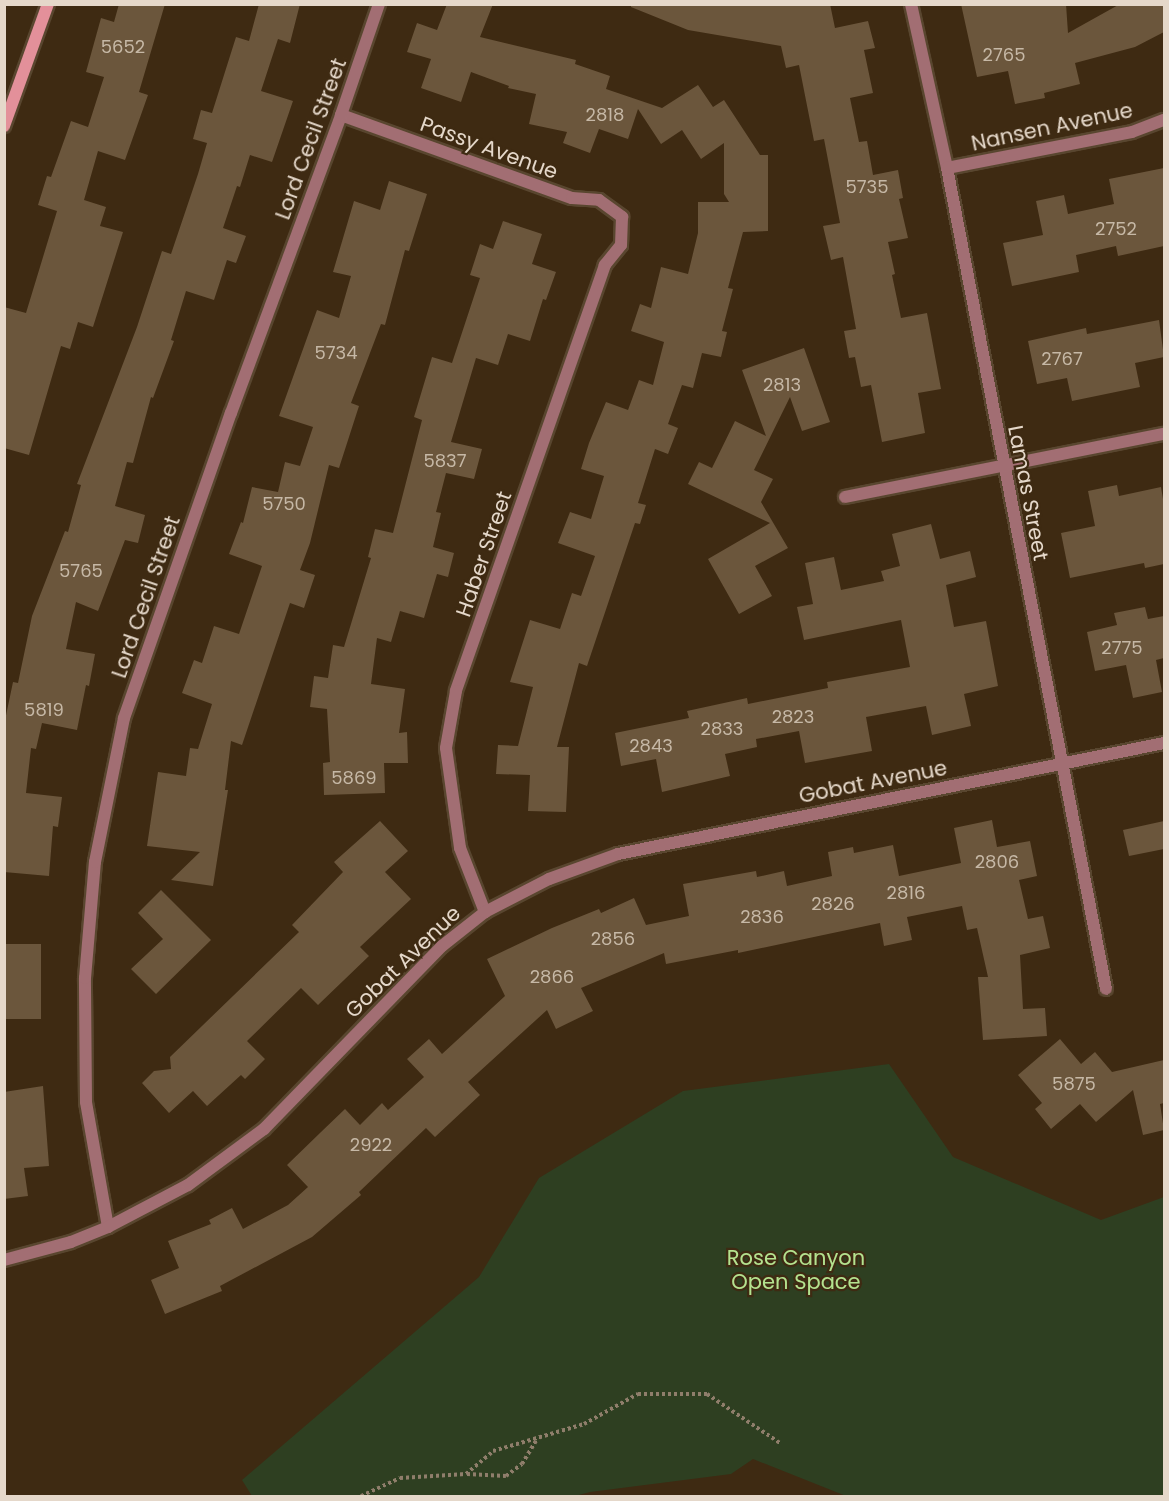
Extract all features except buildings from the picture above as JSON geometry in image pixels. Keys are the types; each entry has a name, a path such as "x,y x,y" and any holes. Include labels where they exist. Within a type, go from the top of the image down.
{"street":[{"path":"4,126 48,4"},
{"name":"Lord Cecil Street","path":"108,1227 86,1102 85,978 95,862 124,718 231,413 341,116 379,4"},
{"name":"Lamas Street","path":"911,4 947,168 1003,467 1106,989"},
{"name":"Passy Avenue","path":"341,116 572,198 599,200 622,217"},
{"name":"Nansen Avenue","path":"947,168 1132,132 1164,120"},
{"name":"Haber Street","path":"485,912 460,848 446,748 456,691 605,265 621,245 622,217"},
{"path":"845,497 1164,434"},
{"name":"Gobat Avenue","path":"4,1260 71,1242 108,1227 188,1185 264,1129 442,946 485,912 549,879 618,854 1164,743"}],"path":[{"path":"466,1474 494,1451 584,1424 638,1394 707,1394 780,1443"},
{"path":"361,1497 400,1478 466,1474 506,1476 522,1464 537,1438"}],"green space":[{"name":"Rose Canyon Open Space","path":"889,1064 953,1157 1101,1220 1164,1197 1164,1496 846,1496 753,1459 731,1474 590,1492 575,1496 252,1496 242,1480 479,1277 539,1178 683,1091"}]}
